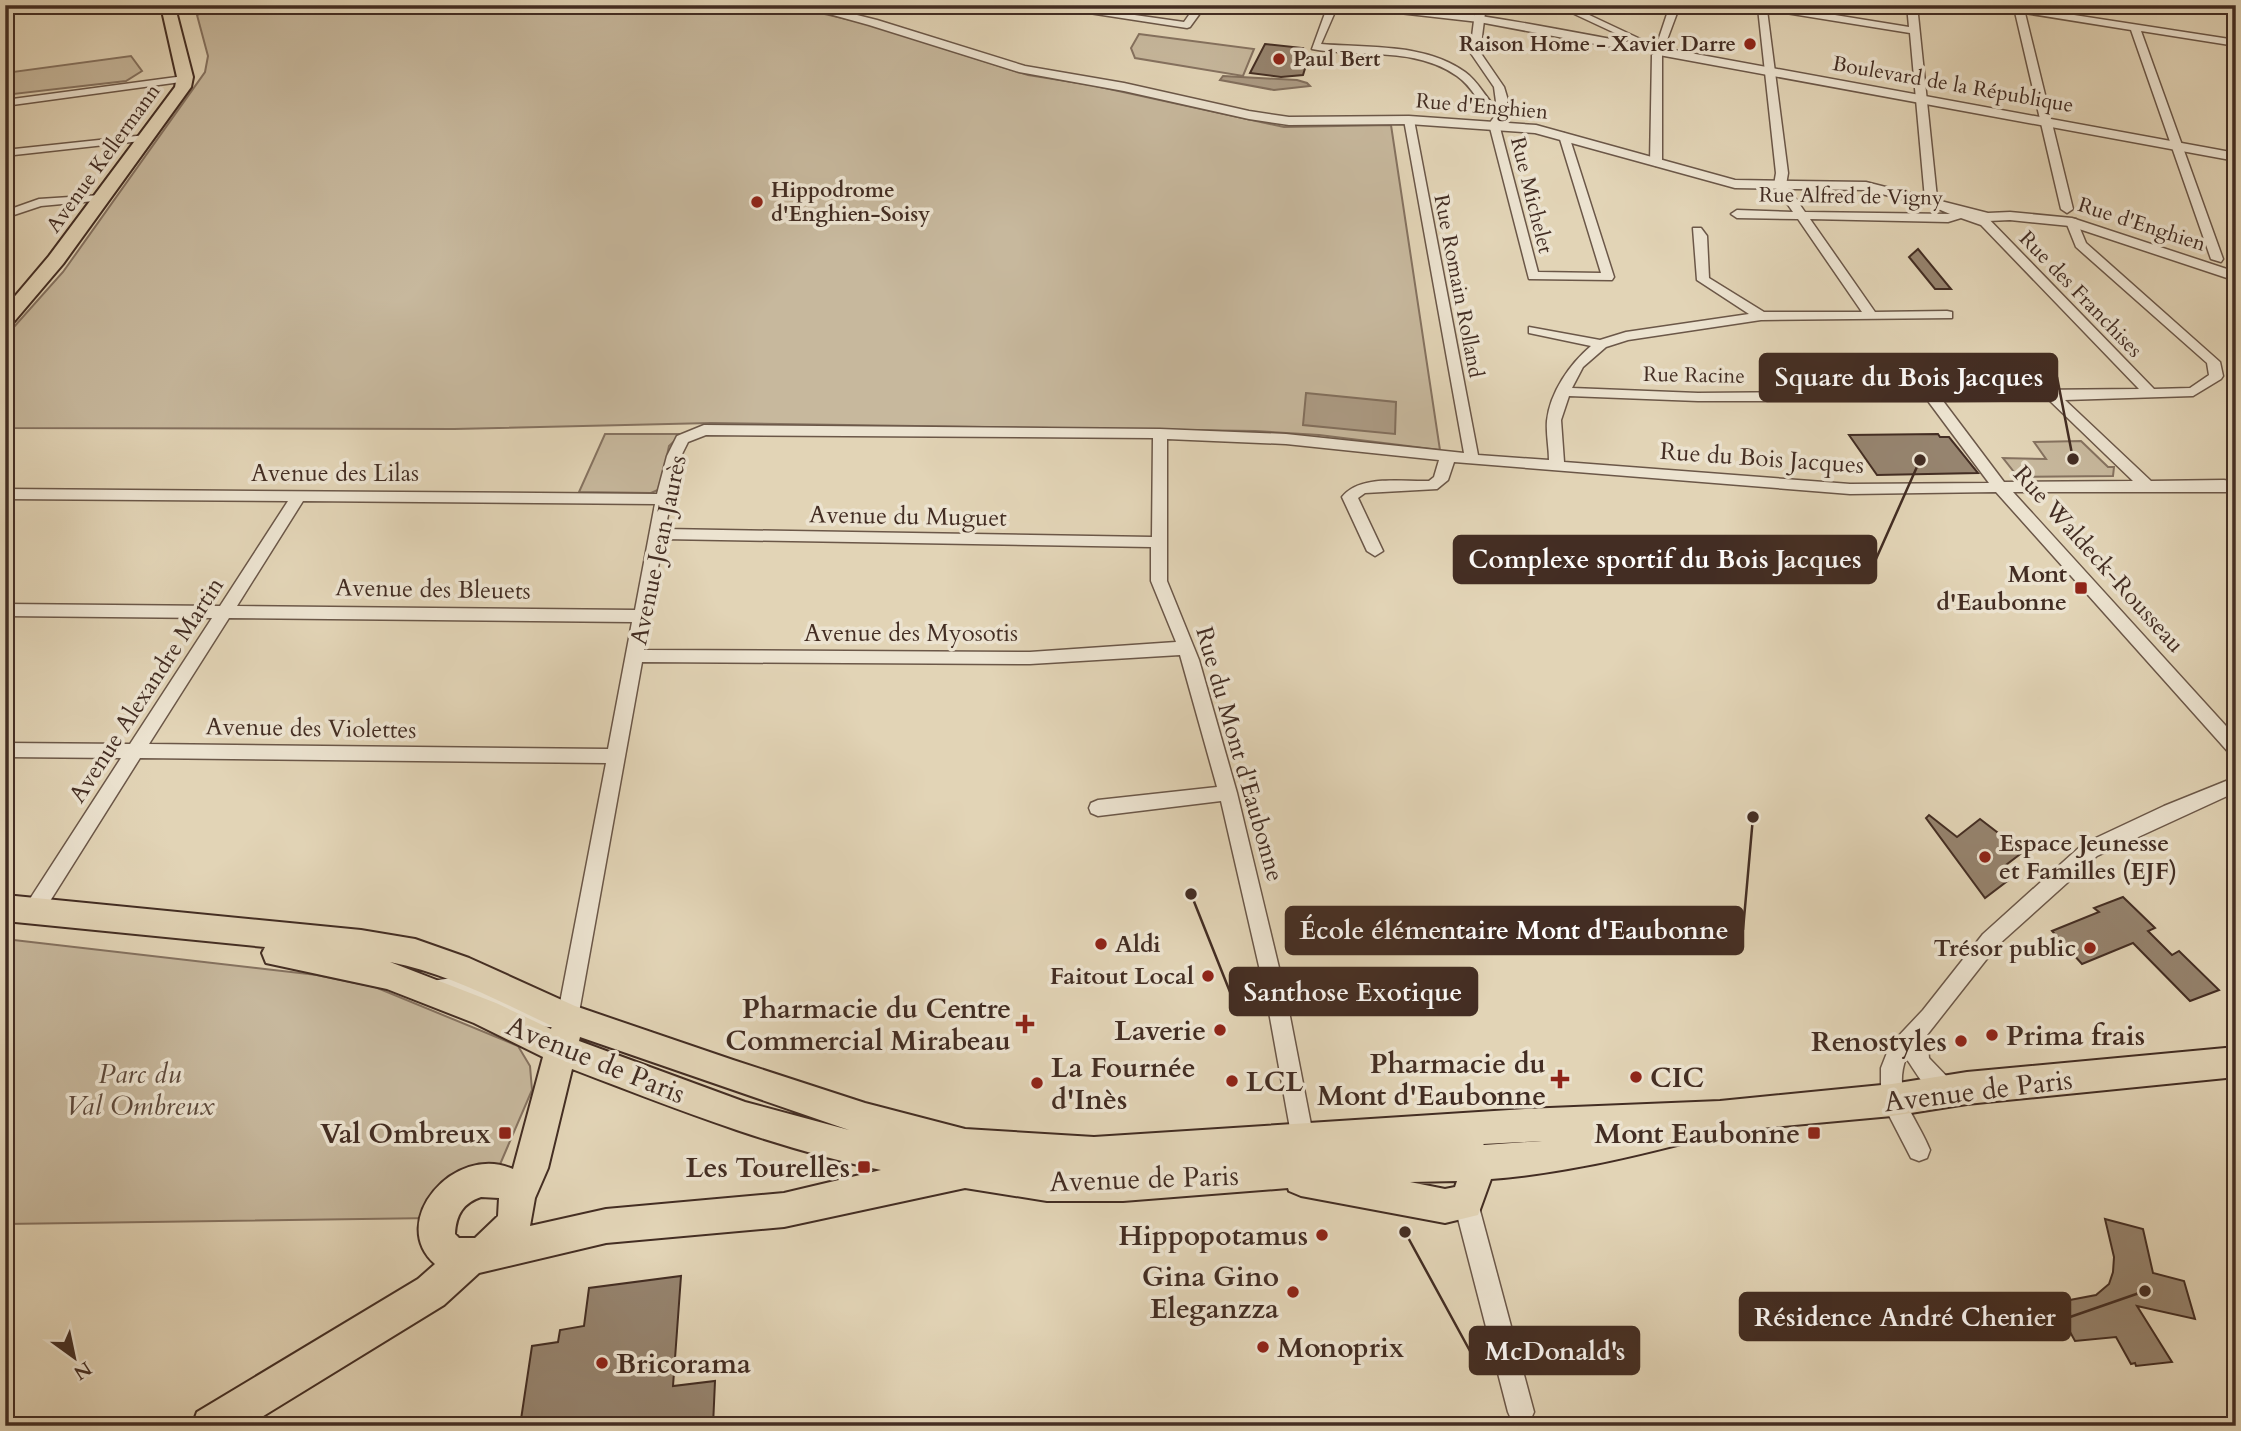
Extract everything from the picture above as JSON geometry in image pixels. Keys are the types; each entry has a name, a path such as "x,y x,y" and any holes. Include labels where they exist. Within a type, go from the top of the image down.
{"main road":[{"name":"Avenue Kellermann","path":"156,25 166,6"},
{"name":"Avenue Kellermann","path":"5,312 45,265 180,91 170,15 166,6"},
{"name":"Avenue Kellermann","path":"164,60 177,81"},
{"name":"Avenue Kellermann","path":"5,320 56,260 97,199"},
{"name":"Avenue de Paris","path":"19,910 361,943 415,953 458,968 565,1034 745,1118 831,1143 1047,1184 1123,1184 1265,1172 1306,1154 1472,1183 1511,1160 1588,1150 1720,1118"},
{"name":"Avenue de Paris","path":"5,925 312,957 388,975 565,1034 733,1076 865,1119 965,1146 1082,1153 1306,1154 1458,1129 1629,1119 1720,1118 1892,1100 1945,1091 2236,1062"},
{"path":"508,1188 531,1168 565,1034"},
{"path":"1265,1172 1445,1206 1472,1183 1458,1129"},
{"path":"508,1188 485,1177 464,1185 440,1211 436,1230 465,1252 606,1226 784,1210 900,1183 971,1171"},
{"path":"211,1426 445,1282 465,1252 496,1245 515,1219 508,1188"}],"street":[{"path":"5,11 42,5"},
{"name":"Rue d'Enghien","path":"802,5 873,22 1023,69 1124,87 1249,115 1289,121 1498,120 1564,136 1714,180 1780,185 1854,185 1906,194 1971,216 2070,215 2236,277"},
{"path":"1042,5 1187,25 1200,5"},
{"path":"1333,5 1318,45 1436,60 1462,74 1480,93 1486,107 1498,120"},
{"name":"Boulevard de la République","path":"1355,5 1479,19 2236,157"},
{"name":"Rue Michelet","path":"1481,5 1475,52 1495,79 1504,110 1498,120 1533,276 1608,277 1564,136"},
{"path":"1560,5 1653,50"},
{"path":"1656,163 1653,50 1675,5"},
{"path":"1912,5 1931,199 1940,206"},
{"path":"1990,5 2236,43"},
{"path":"1871,315 1780,185 1782,173 1771,73 1759,6 1914,31"},
{"path":"2019,10 2070,215"},
{"path":"2134,27 2217,259"},
{"path":"5,103 177,81"},
{"name":"Rue Romain Rolland","path":"1409,120 1472,459"},
{"path":"5,153 142,138"},
{"path":"1906,194 1924,197 1931,194"},
{"path":"5,215 39,203 97,199"},
{"name":"Rue Alfred de Vigny","path":"1737,214 1948,218 1971,216"},
{"name":"Rue Racine","path":"1563,392 1698,397 2150,394 2193,392 2216,376 2216,367 2208,356 2080,244 2070,215"},
{"name":"Rue des Franchises","path":"1971,216 2150,394"},
{"path":"1697,231 1701,236 1703,279 1761,316"},
{"path":"1558,466 1554,420 1563,392 1577,365 1601,344 1626,336 1761,316 1947,315"},
{"path":"1534,330 1601,344"},
{"name":"Rue Waldeck-Rousseau","path":"1932,396 2000,487 2236,749"},
{"path":"2053,396 2147,486"},
{"name":"Avenue Jean Jaurès","path":"565,1034 663,499 674,456 682,439 704,429 1286,439"},
{"name":"Rue du Mont d'Eaubonne","path":"1160,435 1157,542 1159,581 1186,648 1228,793 1277,1001 1306,1154"},
{"name":"Rue du Bois Jacques","path":"1286,439 1472,459 1850,489 2236,487"},
{"path":"1375,551 1350,497 1361,488 1432,486 1441,480 1448,456"},
{"name":"Avenue des Lilas","path":"5,494 663,499"},
{"name":"Avenue Alexandre Martin","path":"19,910 136,751 299,496"},
{"name":"Avenue du Muguet","path":"658,534 1157,542"},
{"name":"Avenue des Bleuets","path":"5,610 641,616"},
{"name":"Avenue des Myosotis","path":"635,656 1030,658 1186,648"},
{"name":"Avenue des Violettes","path":"5,750 617,756"},
{"path":"1919,1150 1892,1100 1892,1071 1898,1052 1990,940 2090,850 2236,783"},
{"path":"1098,808 1228,793"},
{"path":"1917,1032 1915,1055 1923,1069 1945,1091"},
{"path":"1472,1183 1521,1412"}],"green space":[{"name":"Hippodrome d'Enghien-Soisy","path":"218,5 785,5 864,23 1028,75 1091,85 1284,127 1391,125 1440,450 1319,435 1255,431 711,423 454,429 5,428 5,337 63,272 205,72 208,56 197,15"},
{"path":"1139,34 1254,49 1243,76 1135,58 1131,48"},
{"path":"131,56 142,71 126,81 5,95 5,73"},
{"path":"605,434 682,434 669,446 660,489 651,493 579,492"},
{"path":"2081,441 2108,467 2114,467 2113,476 2018,477 2003,458 2046,459 2034,442"},
{"name":"Parc du Val Ombreux","path":"5,939 317,975 375,987 518,1046 530,1066 532,1090 498,1169 433,1218 5,1224"}],"shaded area":[{"path":"1223,76 1297,80 1310,86 1274,90 1220,80"},
{"path":"1306,393 1396,402 1395,434 1303,425"}],"building":[{"name":"Paul Bert","path":"1265,44 1303,48 1299,62 1307,62 1303,75 1281,77 1250,73"},
{"path":"1918,249 1951,289 1935,289 1909,257"},
{"path":"1938,434 1940,437 1949,437 1978,473 1877,475 1849,435"},
{"name":"Espace Jeunesse et Familles (EJF)","path":"1929,815 1957,837 1980,819 2023,852 2002,868 2010,879 1985,898 1926,818"},
{"name":"Trésor public","path":"2123,897 2155,928 2148,931 2172,955 2179,951 2219,990 2190,1001 2133,943 2082,964 2052,931 2099,912 2094,908"},
{"path":"2105,1219 2143,1229 2153,1273 2184,1281 2195,1319 2137,1306 2172,1362 2136,1366 2135,1363 2131,1364 2116,1337 2075,1341 2054,1303 2096,1295 2109,1284 2114,1257"},
{"name":"Bricorama","path":"681,1276 673,1386 715,1381 713,1426 520,1426 532,1346 558,1342 560,1330 584,1326 589,1288"}],"place":[{"name":"Raison Home - Xavier Darre","path":"1750,44"},
{"name":"Paul Bert","path":"1279,59"},
{"name":"Hippodrome d'Enghien-Soisy","path":"757,202"},
{"name":"Square du Bois Jacques","path":"2073,459"},
{"name":"Complexe sportif du Bois Jacques","path":"1920,460"},
{"name":"Mont d'Eaubonne","path":"2081,588"},
{"name":"École élémentaire Mont d'Eaubonne","path":"1753,817"},
{"name":"Espace Jeunesse et Familles (EJF)","path":"1985,857"},
{"name":"Santhose Exotique","path":"1191,894"},
{"name":"Aldi","path":"1101,944"},
{"name":"Trésor public","path":"2090,948"},
{"name":"Faitout Local","path":"1208,976"},
{"name":"Pharmacie du Centre Commercial Mirabeau","path":"1025,1024"},
{"name":"Laverie","path":"1220,1030"},
{"name":"Prima frais","path":"1992,1035"},
{"name":"Renostyles","path":"1961,1041"},
{"name":"CIC","path":"1636,1077"},
{"name":"Pharmacie du Mont d'Eaubonne","path":"1560,1079"},
{"name":"LCL","path":"1232,1081"},
{"name":"La Fournée d'Inès","path":"1037,1083"},
{"name":"Val Ombreux","path":"505,1133"},
{"name":"Mont Eaubonne","path":"1814,1133"},
{"name":"Les Tourelles","path":"864,1167"},
{"name":"McDonald's","path":"1405,1232"},
{"name":"Hippopotamus","path":"1322,1235"},
{"name":"Résidence André Chenier","path":"2145,1291"},
{"name":"Gina Gino Eleganzza","path":"1293,1292"},
{"name":"Monoprix","path":"1263,1347"},
{"name":"Bricorama","path":"602,1363"}]}
